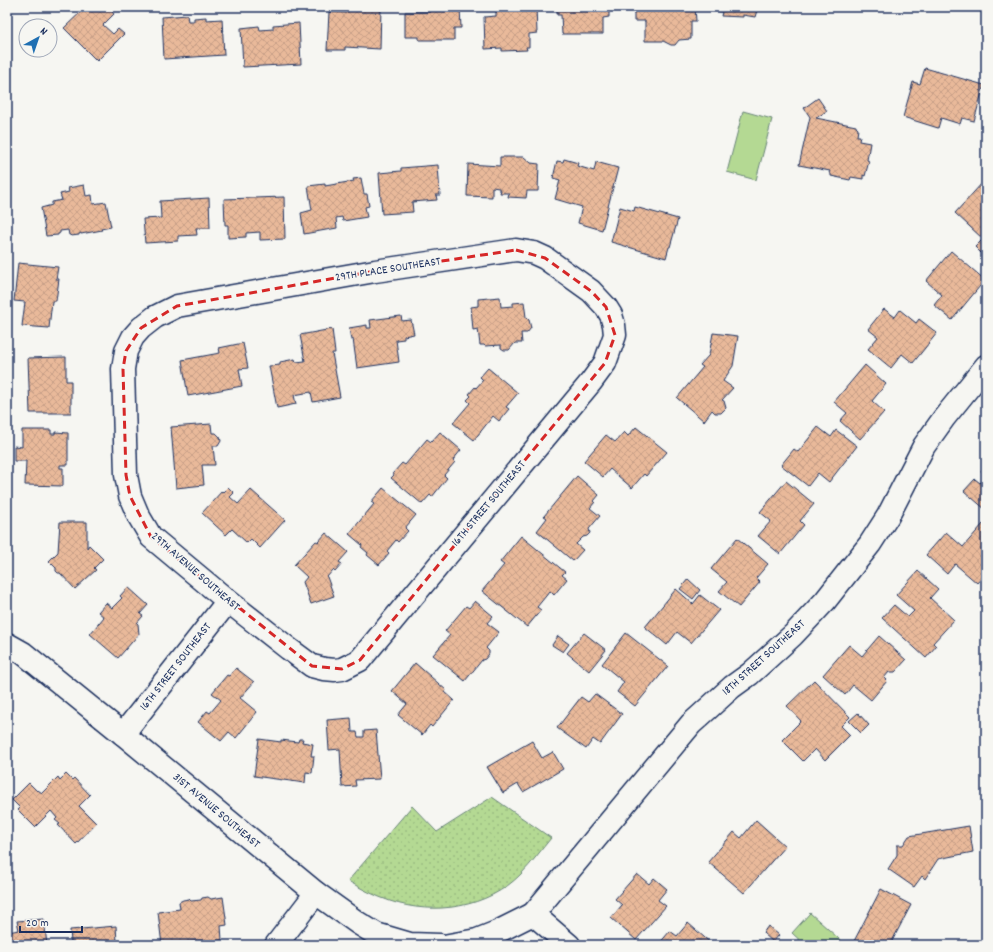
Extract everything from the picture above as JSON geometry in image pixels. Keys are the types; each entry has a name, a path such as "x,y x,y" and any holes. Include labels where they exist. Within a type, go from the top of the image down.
{"street":[{"name":"29TH PLACE SOUTHEAST","path":"141,328 155,318 177,306 375,271 516,250 545,258 591,291 606,307 611,315 614,325"},
{"name":"16TH STREET SOUTHEAST","path":"342,669 360,660 591,382 605,363 615,334 614,325"},
{"name":"29TH AVENUE SOUTHEAST","path":"141,328 133,337 126,351 123,369 126,475 130,496 138,515 151,537 289,649 312,666 324,669 342,669"},
{"name":"18TH STREET SOUTHEAST","path":"533,914 691,724 793,635 825,601 870,544 888,516 924,446 944,418 986,366"},
{"name":"16TH STREET SOUTHEAST","path":"123,734 228,601"},
{"name":"31ST AVENUE SOUTHEAST","path":"7,644 23,653 316,893 358,923 376,934 410,944 440,945"},
{"path":"276,945 316,893"},
{"path":"449,945 477,940 533,914 569,945"}],"highlighted area":[{"path":"516,250 545,258 591,291 606,307 615,335 605,363 360,660 342,669 312,666 151,537 130,496 126,475 123,369 126,351 141,328 177,306 375,271"}],"green space":[{"path":"743,111 772,119 756,180 727,172"},
{"path":"492,797 551,838 521,874 508,886 493,895 460,906 424,908 407,906 390,901 348,881 412,806 437,832"},
{"path":"810,913 846,945 805,945 792,933"}],"building":[{"path":"86,7 108,7 114,14 103,25 113,34 118,29 124,34 97,61 64,28"},
{"path":"346,7 381,7 380,49 345,47 345,50 327,50 329,12 346,13"},
{"path":"437,7 460,7 461,28 454,28 454,40 419,40 419,37 405,37 405,12 430,12 430,9 437,9"},
{"path":"505,7 536,7 537,33 529,34 529,47 526,47 527,50 502,51 502,48 485,49 484,17 496,16 496,10 505,10"},
{"path":"557,7 609,7 609,17 603,18 603,34 562,34 561,15 557,15"},
{"path":"634,7 695,7 696,21 691,21 691,39 679,40 675,45 671,45 663,41 645,41 645,21 634,21"},
{"path":"711,7 758,7 755,17 743,15 743,17 721,16 722,12 710,10"},
{"path":"187,15 188,21 194,21 194,18 206,17 206,20 222,19 224,55 164,59 162,17"},
{"path":"299,23 301,64 243,67 241,28 259,26 260,30 273,29 273,25"},
{"path":"925,68 984,85 974,121 962,118 960,124 941,118 938,128 903,117 913,82 920,84"},
{"path":"818,98 827,111 816,118 856,126 858,129 857,136 860,136 859,141 870,143 867,160 869,161 865,176 863,175 863,179 851,177 850,180 831,176 829,173 830,171 799,165 810,117 804,108"},
{"path":"500,157 524,157 531,163 539,164 538,191 527,191 526,198 508,197 509,193 500,193 501,190 499,190 499,188 492,187 492,197 467,196 468,164 500,166"},
{"path":"564,159 578,163 577,166 594,171 596,162 618,168 602,230 578,223 582,207 555,199 560,180 553,178 557,161 563,162"},
{"path":"438,165 440,195 436,195 437,200 412,202 413,212 382,214 379,173 401,171 401,168"},
{"path":"361,178 364,194 367,194 369,206 365,207 367,217 343,221 342,217 336,218 337,228 304,234 301,213 312,210 308,186 325,184 325,186 354,181 353,179"},
{"path":"983,182 986,185 986,258 975,247 983,239 955,213"},
{"path":"84,185 86,196 92,195 93,204 106,202 111,227 81,233 79,235 71,236 69,235 68,230 60,231 58,235 46,236 41,208 52,205 52,202 62,200 60,194 69,192 68,188"},
{"path":"284,197 285,239 260,240 260,232 246,233 246,237 228,238 228,225 225,225 224,199"},
{"path":"209,198 210,228 196,228 197,235 178,236 178,241 145,243 143,219 161,218 160,201"},
{"path":"620,207 634,211 635,207 678,219 666,258 611,242"},
{"path":"951,251 985,280 952,320 934,305 942,295 926,281"},
{"path":"18,263 58,267 56,279 59,279 56,301 52,301 49,328 22,326 25,302 14,301"},
{"path":"500,297 501,307 513,306 513,303 524,302 526,317 529,320 531,328 527,333 521,333 522,343 515,343 509,350 504,350 501,348 501,345 480,345 478,329 473,330 471,307 478,306 478,299"},
{"path":"884,309 895,317 900,310 916,323 919,319 937,333 913,363 902,354 891,368 868,349 878,337 868,329"},
{"path":"401,316 402,321 411,320 414,334 404,336 404,339 396,340 399,362 357,368 353,339 351,340 349,328 367,325 367,328 371,328 370,320"},
{"path":"332,329 335,353 332,353 340,397 313,402 311,392 294,395 296,404 277,408 269,366 280,365 280,362 295,359 296,362 305,361 300,335"},
{"path":"713,333 738,336 733,366 723,381 733,388 722,400 724,401 726,408 721,413 715,413 712,410 704,421 677,398 703,367 700,365 709,355"},
{"path":"243,343 248,368 239,369 242,386 188,396 182,360 220,353 219,348"},
{"path":"66,357 66,381 71,381 71,413 30,413 28,358"},
{"path":"865,365 886,384 872,401 884,412 860,439 840,421 847,413 834,402"},
{"path":"488,368 518,393 506,407 509,409 499,421 493,416 474,440 453,423 470,403 467,400 471,396 469,394 483,380 480,377"},
{"path":"211,424 212,433 216,433 220,437 221,441 218,446 213,446 215,465 202,465 204,485 176,488 171,427"},
{"path":"636,427 667,452 646,476 644,474 632,488 610,469 603,477 584,461 606,435 615,442 624,432 628,436"},
{"path":"818,427 831,437 836,430 857,446 829,482 818,473 808,486 781,465 794,449 798,452"},
{"path":"22,430 51,430 51,434 55,434 55,432 68,433 68,465 60,465 60,468 63,468 63,486 25,485 26,461 14,461 14,446 22,447"},
{"path":"440,432 461,450 453,460 455,462 444,475 447,478 432,497 430,495 422,504 391,478 394,475 393,473 402,463 405,465 427,439 431,442"},
{"path":"986,465 986,476 981,471"},
{"path":"577,476 599,495 590,508 600,516 589,529 590,533 576,544 583,550 573,561 537,531 547,518 544,516"},
{"path":"986,477 986,510 964,491 975,479 980,483"},
{"path":"786,481 814,504 800,521 804,525 780,554 758,536 771,521 760,512"},
{"path":"228,487 234,493 230,497 238,504 251,490 285,520 260,548 251,539 247,543 232,529 226,535 202,513 222,491 223,492"},
{"path":"383,488 416,515 405,528 408,531 398,542 396,540 387,551 389,553 379,565 367,555 368,553 361,547 362,545 349,534 374,504 371,502"},
{"path":"60,522 87,522 87,548 89,545 103,559 94,568 96,570 75,589 60,573 56,571 56,568 49,561 58,552"},
{"path":"983,524 986,526 986,573 977,583 955,564 947,574 926,555 946,532 963,547"},
{"path":"326,533 348,552 339,562 342,564 335,572 333,570 327,577 334,596 311,604 303,582 307,577 294,565 316,541 318,542"},
{"path":"521,536 565,572 562,575 567,579 554,595 550,591 537,607 541,610 527,627 482,591 504,565 500,562"},
{"path":"737,538 768,564 756,578 760,582 739,607 719,591 727,582 711,569"},
{"path":"918,571 938,589 930,598 954,620 933,643 936,646 926,658 882,618 894,605 908,617 914,611 896,595"},
{"path":"688,579 700,590 693,599 680,589"},
{"path":"128,587 148,605 140,614 143,616 137,623 139,634 118,658 90,634 104,617 98,612 106,603 112,608 122,598 120,596"},
{"path":"676,589 693,604 700,595 719,610 691,643 677,632 667,645 645,627"},
{"path":"475,601 493,616 487,623 499,632 486,648 489,651 489,654 482,660 465,681 433,655 450,635 445,631 466,606 469,608"},
{"path":"584,633 606,650 589,671 567,653"},
{"path":"626,633 668,666 635,706 617,692 624,682 602,664"},
{"path":"558,636 569,644 563,652 552,645"},
{"path":"879,636 906,660 895,672 889,672 884,678 887,681 871,700 853,685 845,695 823,675 849,645 862,656"},
{"path":"415,663 446,690 445,692 454,700 432,727 430,725 422,735 398,715 407,704 392,691"},
{"path":"236,668 254,682 240,698 257,712 236,738 229,732 221,741 198,722 207,711 210,713 221,700 212,693 227,675 229,676"},
{"path":"814,680 850,717 841,726 850,735 825,760 815,749 803,761 782,740 801,721 787,706"},
{"path":"595,694 622,714 600,744 593,739 586,749 557,728 581,697 588,702"},
{"path":"858,713 869,725 861,733 849,721"},
{"path":"351,718 352,732 357,732 358,737 364,737 364,731 376,730 380,779 355,780 356,786 342,787 340,749 329,750 327,720"},
{"path":"259,739 281,742 281,740 298,742 299,739 303,739 302,742 313,744 311,756 314,756 312,773 306,772 305,783 254,776"},
{"path":"532,741 542,758 553,752 563,769 523,792 518,784 503,793 487,767"},
{"path":"66,774 72,780 74,778 90,795 79,806 96,823 76,844 58,825 60,824 55,820 57,818 51,811 35,827 18,810 20,808 12,800 29,783 37,791 38,790 42,793 58,777 60,780"},
{"path":"756,820 785,846 744,893 708,862 734,832 741,838"},
{"path":"969,826 973,852 938,859 925,879 922,876 914,887 888,869 897,855 897,845 903,845 909,836"},
{"path":"986,831 986,853 982,832"},
{"path":"637,874 649,884 654,878 667,889 658,900 666,906 636,940 611,918 622,905 615,899"},
{"path":"881,889 911,905 890,945 852,945"},
{"path":"208,897 211,899 223,897 227,925 221,926 222,940 187,942 187,945 162,945 158,912 180,909 179,902 183,900 201,900 202,898"},
{"path":"44,919 47,945 7,945 7,929 8,932 19,930 17,921"},
{"path":"688,923 713,945 658,945 670,931 677,936"},
{"path":"116,926 117,942 119,941 120,945 64,945 64,943 71,942 70,930"},
{"path":"768,926 779,935 773,942 763,933"}]}
